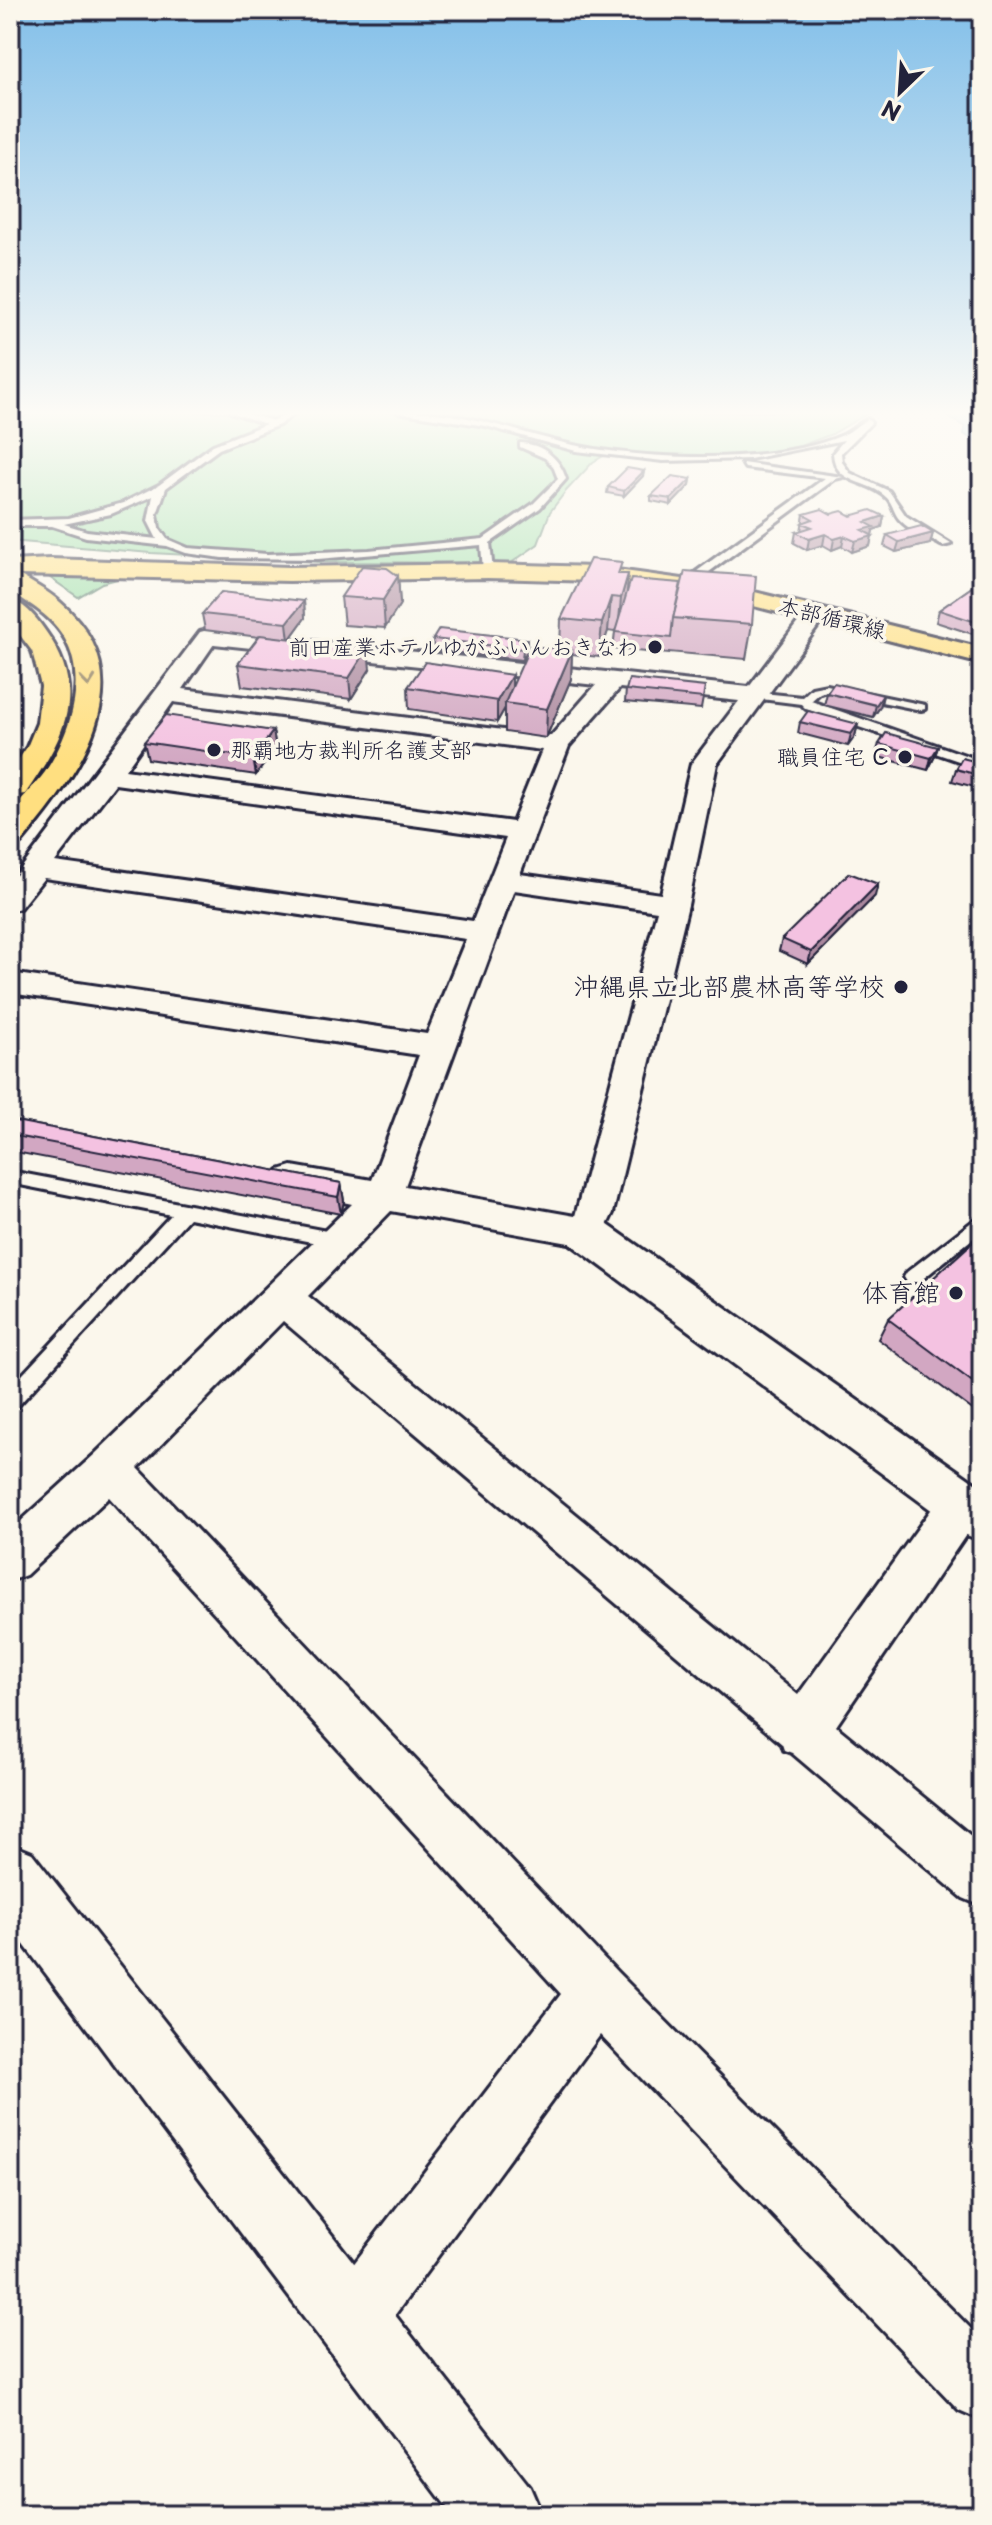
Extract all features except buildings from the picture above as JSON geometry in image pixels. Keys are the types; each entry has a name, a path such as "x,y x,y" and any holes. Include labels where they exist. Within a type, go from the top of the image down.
{"highway":[{"path":"10,553 180,570"},
{"name":"本部循環線","path":"10,568 50,566 289,574 488,571 595,574 686,584 982,656"},
{"path":"73,633 86,598 135,580 256,579 289,574"},
{"path":"10,580 49,605 73,633 90,682 85,725 62,772 32,813 10,836"},
{"path":"10,608 34,629 49,657 55,698 45,741 10,793"}],"street":[{"path":"586,1232 595,1213 673,905 704,764 816,614"},
{"path":"10,902 108,775 208,637 753,695"},
{"path":"10,1560 110,1468 384,1195 438,1047 557,744 612,682"},
{"path":"167,694 557,744"},
{"path":"108,775 523,832"},
{"path":"32,813 72,818"},
{"path":"36,868 484,932"},
{"path":"505,880 673,905"},
{"path":"10,983 438,1047"},
{"path":"259,1173 586,1232 972,1510 802,1732"},
{"path":"282,1297 982,1879"},
{"path":"110,1468 597,1992 982,2387"},
{"path":"10,1875 502,2515"},
{"path":"352,2319 597,1992"}],"lane":[{"path":"72,530 166,543 206,554 293,556 368,553 485,542 505,530"},
{"path":"158,530 166,543"},
{"path":"686,584 760,530"},
{"path":"923,530 946,544"},
{"path":"485,542 488,571"},
{"path":"805,701 816,690 827,688 921,707"},
{"path":"753,695 805,701 810,707 982,765"},
{"path":"10,1177 183,1213 337,1240"},
{"path":"10,1401 183,1213"},
{"path":"913,1277 982,1221"}],"green space":[{"path":"10,530 543,530 538,544 511,563 320,562 151,553 10,541"},
{"path":"46,575 125,577 102,583 78,597"}],"place":[{"name":"前田産業ホテルゆがふいんおきなわ","path":"655,647"},
{"name":"那覇地方裁判所名護支部","path":"214,750"},
{"name":"職員住宅 C","path":"905,757"},
{"name":"沖縄県立北部農林高等学校","path":"901,987"},
{"name":"体育館","path":"956,1293"}]}
